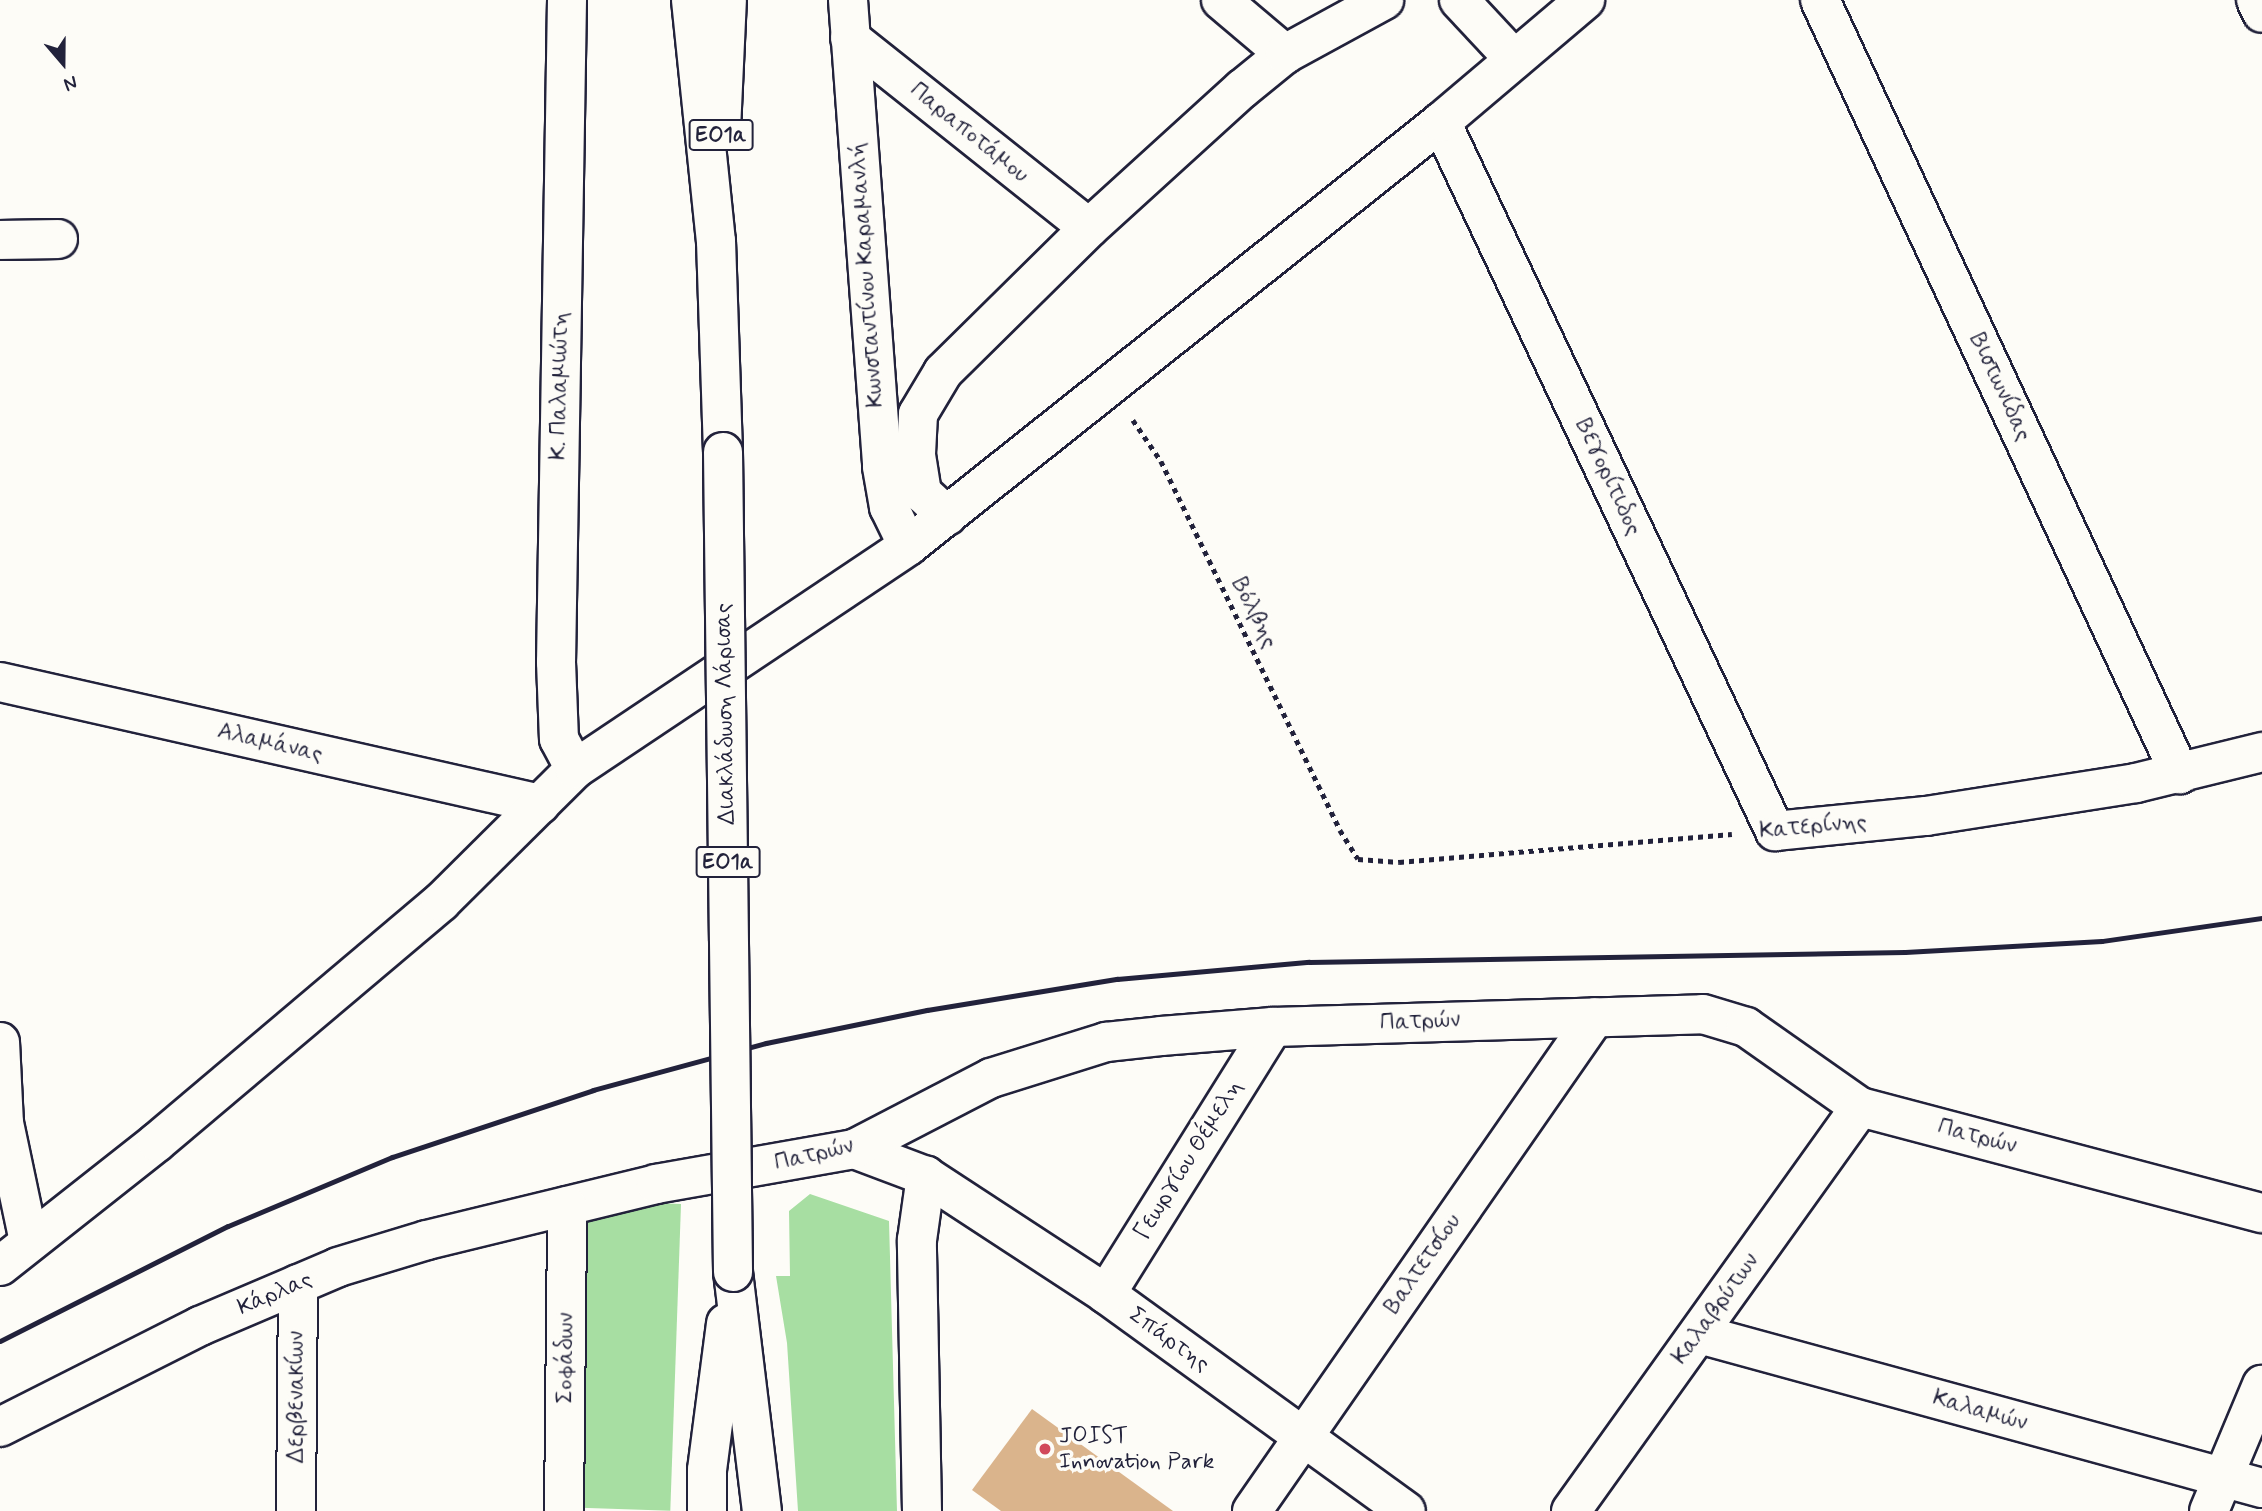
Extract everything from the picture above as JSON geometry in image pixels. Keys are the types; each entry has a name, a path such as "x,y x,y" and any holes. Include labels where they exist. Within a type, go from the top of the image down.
{"street":[{"name":"Κ. Παλαμιώτη","path":"567,0 556,662 559,739 575,769"},
{"name":"ΕΟ1α","path":"691,0 716,241"},
{"name":"ΕΟ1α","path":"716,241 727,0"},
{"name":"Κωνσταντίνου Καραμανλή","path":"848,0 882,467 889,507 908,546"},
{"path":"1221,0 1285,54"},
{"path":"947,516 922,493 916,426 923,401 943,372 1089,228 1285,54 1384,0"},
{"path":"1459,0 1514,59"},
{"path":"0,1266 157,1142 441,902 575,769 908,546 1441,122 1585,0"},
{"name":"Βιστωνίδας","path":"1820,0 2180,774"},
{"path":"2256,0 2262,13"},
{"name":"Παραποτάμου","path":"850,38 1089,228"},
{"name":"Βεγορίτιδος","path":"1441,122 1775,831"},
{"path":"0,240 58,239"},
{"name":"Διακλάδωση Λάρισας","path":"716,241 723,452 733,1272 762,1511"},
{"name":"Αλαμάνας","path":"0,682 540,804"},
{"name":"Κατερίνης","path":"1775,831 1938,814 2180,774 2262,752"},
{"name":"Πατρών","path":"567,1206 684,1178 854,1149 946,1099 1051,1056 1106,1042 1273,1027 1685,1013 1724,1019 1772,1044 1860,1107 2262,1213"},
{"name":"Βαλτετσίου","path":"1252,1511 1595,1017"},
{"name":"Γεωργίου Θέμελη","path":"1105,1294 1273,1027"},
{"path":"0,1042 4,1123 29,1242"},
{"name":"Καλαβρύτων","path":"1571,1511 1860,1107"},
{"name":"Σπάρτης","path":"854,1149 926,1176 1105,1294 1406,1511"},
{"path":"922,1511 916,1240 926,1176"},
{"name":"Κάρλας","path":"2,1420 189,1331 298,1284 388,1251 567,1206"},
{"name":"Σοφάδων","path":"564,1511 567,1206"},
{"name":"Διακλάδωση Λάρισας","path":"707,1511 707,1470 733,1272"},
{"name":"Δερβενακίων","path":"296,1511 298,1284"},
{"name":"Καλαμών","path":"1699,1334 2215,1495 2262,1488"},
{"path":"2215,1495 2262,1385"}],"path":[{"name":"Βόλβης","path":"1111,387 1161,461 1340,831 1358,859"},
{"name":"Κατερίνης","path":"1358,859 1399,862 1659,837 1775,831"}],"green space":[{"path":"810,1194 889,1221 897,1511 798,1511 787,1343 776,1276 790,1276 789,1211"},
{"path":"584,1201 681,1204 670,1511 573,1507"}],"building":[{"name":"JOIST Innovation Park","path":"1032,1409 1173,1511 1001,1511 972,1490"}],"railway":[{"path":"0,1341 228,1226 392,1157 593,1090 766,1043 927,1010 1117,979 1309,962 1905,952 2102,941 2262,918"}],"place":[{"name":"JOIST Innovation Park","path":"1045,1449"}]}
